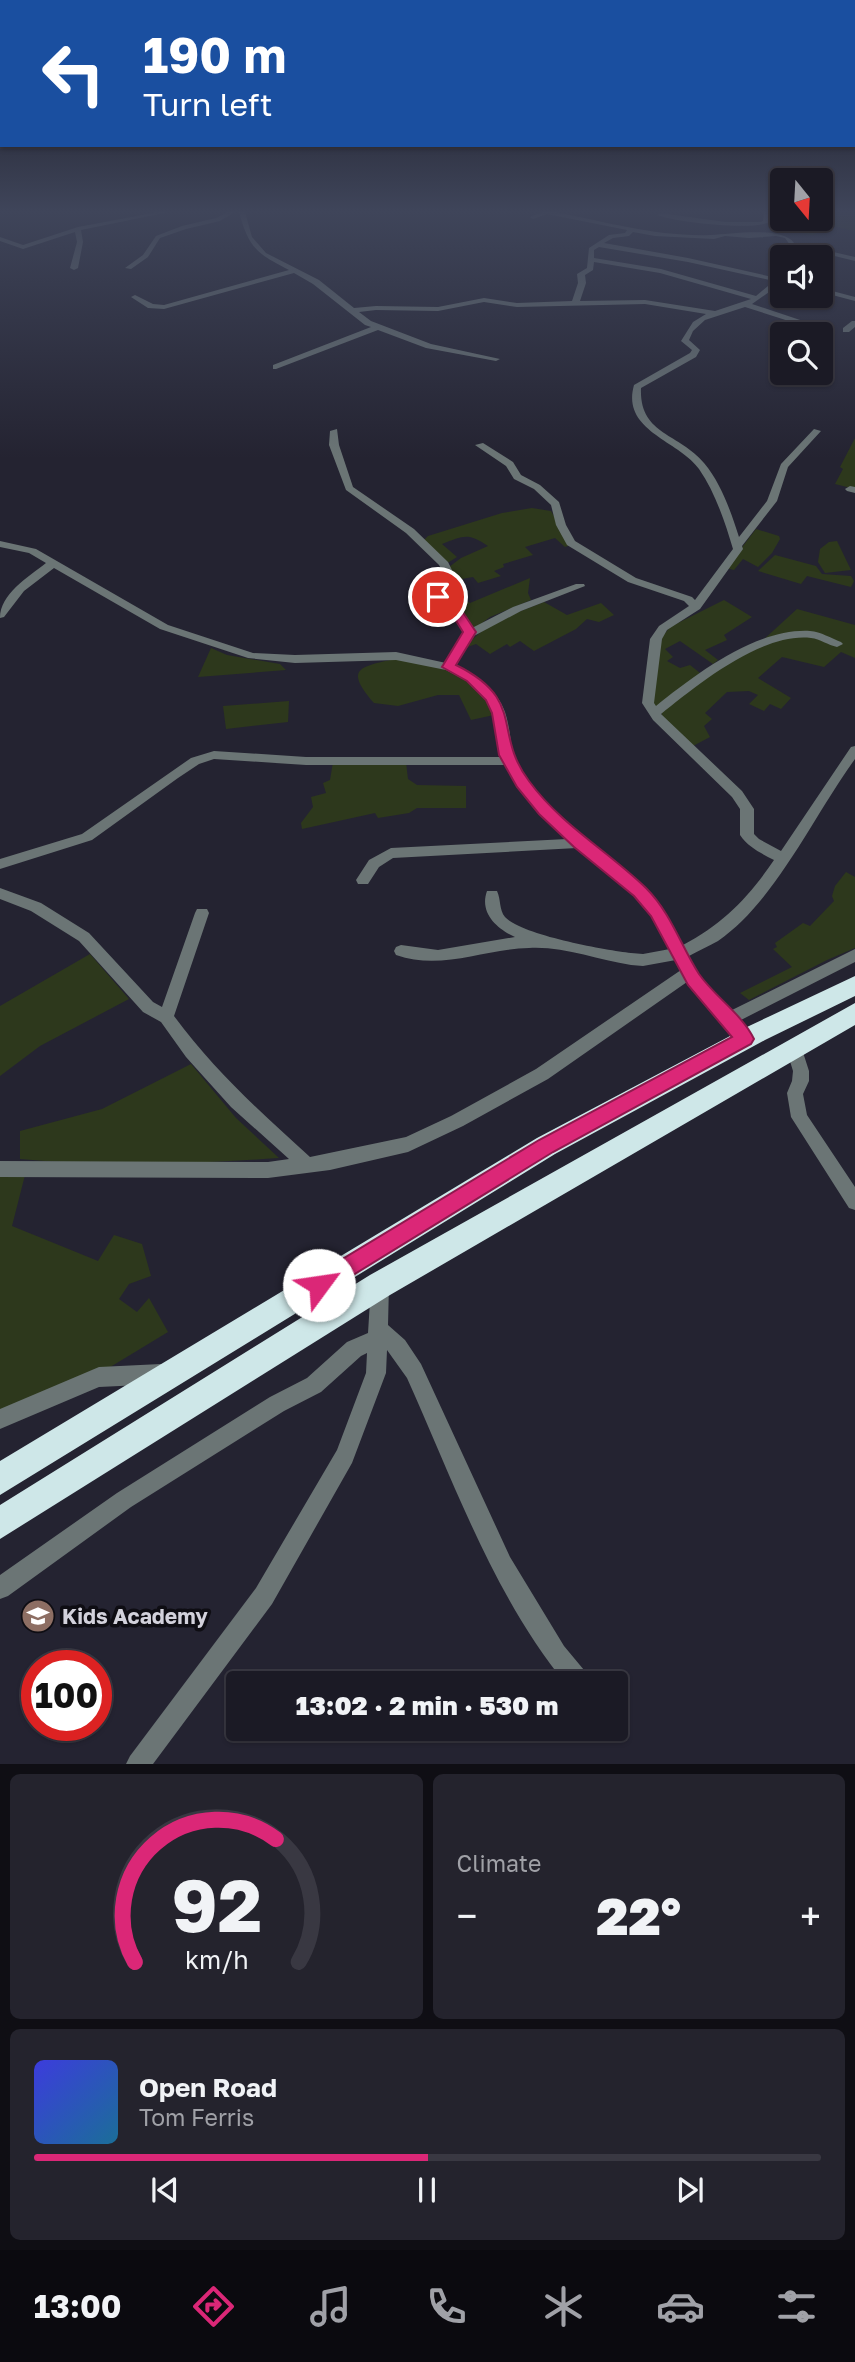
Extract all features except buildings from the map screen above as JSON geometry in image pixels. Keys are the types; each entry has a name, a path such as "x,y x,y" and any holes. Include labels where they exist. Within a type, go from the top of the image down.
{"highway":[{"path":"0,1479 736,1029 855,985"},
{"path":"0,1523 380,1285 854,1013"}],"street":[{"path":"135,297 151,306 163,307 209,294"},
{"path":"331,294 378,327 429,346 496,359"},
{"path":"575,304 578,294"},
{"path":"742,294 755,298"},
{"path":"737,546 703,467 664,440 648,424 635,399 637,387 693,355 696,350 685,341 687,334 699,321 712,313 746,305 760,294"},
{"path":"837,294 855,299"},
{"path":"352,311 376,308 438,309 484,300 517,305 645,302 712,313"},
{"path":"746,305 801,322"},
{"path":"846,330 855,323"},
{"path":"276,367 378,327"},
{"path":"334,431 334,445 349,488 410,531 444,564 450,576 438,597 457,614 469,634"},
{"path":"783,859 754,843 747,835 747,809 737,794 654,713 648,703 656,639 663,628 696,607 737,546 772,501 784,466 817,431"},
{"path":"480,444 510,464 517,477 537,487 556,504 561,525 571,542 632,580 688,599 696,607"},
{"path":"1,545 32,551 164,626 252,656 295,659 397,656 422,659 449,667 471,678 492,698 499,713 506,755 522,783 545,810 580,843 640,892 657,911 690,972 736,1029 855,955"},
{"path":"0,615 20,589 53,563"},
{"path":"449,667 469,634 505,614 580,586"},
{"path":"654,713 715,666 734,654 759,644 806,634 837,644"},
{"path":"401,951 436,956 541,941 580,946 632,960 680,954 716,933 740,914 783,859 855,750"},
{"path":"0,864 23,855 75,843 195,761 214,755 306,761 509,761"},
{"path":"363,880 370,866 378,858 394,852 580,843"},
{"path":"0,893 36,907 83,937 148,1007 166,1017 192,1052 237,1102 306,1164"},
{"path":"492,895 492,911 496,919 541,941"},
{"path":"166,1017 202,913"},
{"path":"0,1169 268,1170 330,1162 408,1144 457,1121 542,1074 690,972"},
{"path":"794,1048 803,1072 802,1082 795,1094 799,1117 855,1202"},
{"path":"138,1763 264,1596 345,1456 376,1373 380,1285"},
{"path":"0,1588 124,1500 277,1404 314,1385 354,1349 378,1334"},
{"path":"378,1334 398,1347 414,1371 502,1565 556,1654 570,1671"},
{"path":"0,1419 99,1377 173,1374"}],"green space":[{"path":"855,438 855,489 835,484 843,469 840,467"},
{"path":"532,508 551,511 571,545 565,547 555,538 525,547 533,555 503,564 504,567 494,571 501,576 478,583 473,577 462,579 457,587 464,589 464,599 470,603 530,578 528,593 531,600 490,617 474,629 446,597 449,567 461,558 488,546 470,537 442,544 457,557 446,564 423,541 428,536 502,513"},
{"path":"756,529 779,536 772,553 758,567 743,559 734,570 726,568"},
{"path":"837,541 851,570 825,573 818,562 820,549 829,542"},
{"path":"775,555 816,566 822,574 851,576 854,581 851,587 807,576 801,584 758,571"},
{"path":"724,600 752,617 724,635 727,640 705,650 718,660 713,664 680,641 665,649 673,657 667,661 680,668 690,665 700,673 655,711 650,703 662,637 670,627"},
{"path":"544,602 567,615 601,603 614,615 599,622 587,619 576,629 534,651 520,641 510,647 507,644 490,654 476,644 465,648 491,625"},
{"path":"797,609 855,625 855,658 841,652 824,667 782,657 758,678 791,698 781,709 770,704 764,711 749,704 758,695 749,691 727,692 705,713 712,719 704,726 710,737 693,746 663,718 661,712 711,673 761,642"},
{"path":"211,648 227,655 280,664 286,670 198,677"},
{"path":"395,659 440,668 467,680 487,700 494,715 471,720 459,695 438,695 398,706 374,703 360,683 360,671 372,664"},
{"path":"289,701 288,722 226,729 223,706"},
{"path":"333,762 406,762 408,779 417,785 466,786 466,808 417,808 409,813 378,818 375,813 302,829 301,823 313,807 311,797 326,793 323,783 330,780"},
{"path":"846,872 855,877 855,948 749,1000 740,993 792,967 773,949 777,947 775,943 803,923 810,926 834,901 832,896 835,886"},
{"path":"90,954 129,999 40,1046 0,1076 0,1006"},
{"path":"191,1064 236,1118 279,1158 150,1164 20,1159 20,1131 102,1109"},
{"path":"0,1173 25,1175 12,1226 98,1261 114,1235 142,1244 151,1276 129,1284 119,1299 137,1312 149,1298 168,1332 102,1372 0,1413"}],"place":[{"name":"Kids Academy","path":"38,1616"}],"route":[{"path":"319,1285 546,1146 745,1039 694,980 657,911 640,892 580,843 545,810 522,783 506,755 499,713 492,698 471,678 449,667 469,632 457,614 438,597"}]}
